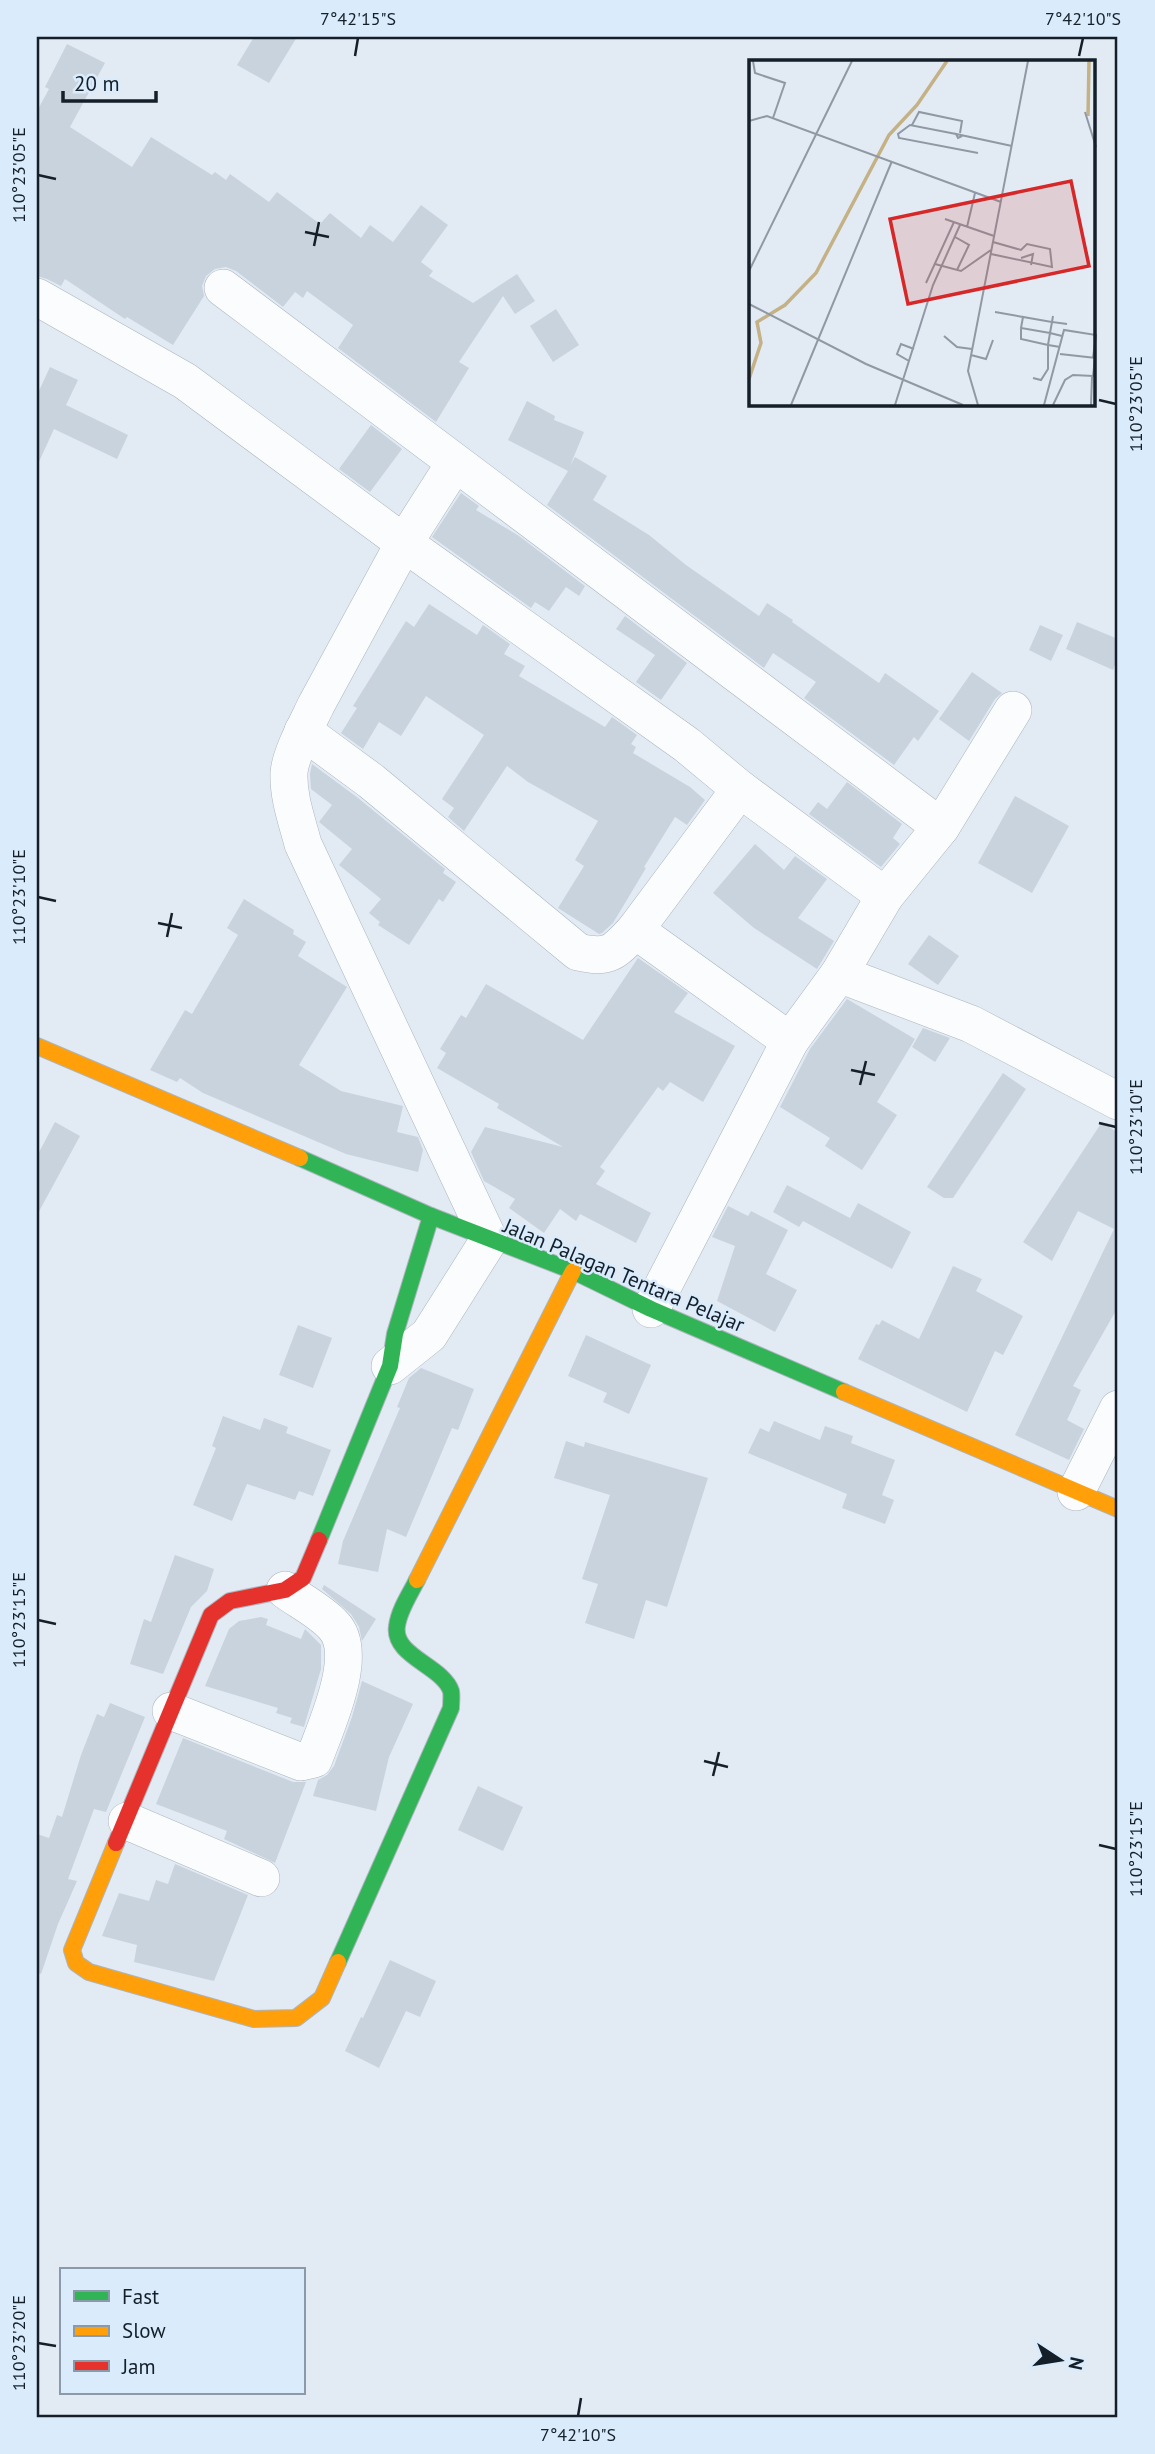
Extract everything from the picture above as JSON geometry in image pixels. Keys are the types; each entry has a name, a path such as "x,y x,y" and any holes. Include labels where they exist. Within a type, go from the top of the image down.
{"street":[{"path":"223,288 940,827"},
{"path":"37,297 185,381 404,543 687,745 740,789 885,896"},
{"path":"390,1366 429,1335 489,1240 303,844 293,806 289,771 303,730 404,543 455,463"},
{"path":"651,1309 790,1041 839,974 885,896 940,827 1013,710"},
{"path":"303,730 370,781 578,952 598,957 617,949 635,930 740,789"},
{"path":"635,930 790,1041"},
{"path":"839,974 971,1024 1118,1101"},
{"name":"Jalan Palagan Tentara Pelajar","path":"37,1046 431,1216 573,1271 651,1309 1118,1509"},
{"path":"431,1216 395,1334 390,1366 303,1578 285,1590 230,1601 211,1615 72,1950 76,1963 89,1972 254,2019 296,2018 321,1997 451,1708 452,1691 443,1679 400,1644 396,1628 401,1612 573,1271"},
{"path":"1076,1492 1118,1409"},
{"path":"171,1711 301,1762 314,1759 340,1688 343,1656 340,1637 334,1626 285,1590"},
{"path":"127,1821 261,1878"}],"building":[{"path":"254,37 297,37 269,83 237,65"},
{"path":"67,44 105,63 70,127 132,167 151,137 212,175 215,172 226,180 230,174 269,202 277,192 320,224 330,213 361,238 370,225 393,242 421,205 448,225 421,262 433,271 429,276 473,303 517,274 535,301 515,314 503,296 459,362 469,368 436,422 338,348 353,325 307,291 303,298 295,292 283,307 236,271 226,267 215,269 206,276 202,286 204,296 173,345 127,317 125,319 65,279 61,286 37,276 37,111 49,89 45,87"},
{"path":"556,309 579,345 553,362 530,326"},
{"path":"50,367 78,380 66,405 128,435 117,459 54,429 37,466 37,395"},
{"path":"527,401 555,416 554,420 584,432 570,466 575,457 607,476 593,500 649,535 686,565 759,616 767,603 879,683 885,673 939,711 918,741 914,737 894,765 804,698 816,682 773,653 764,668 547,505 568,471 508,440"},
{"path":"371,425 402,449 370,492 339,469"},
{"path":"461,493 479,506 476,510 519,536 585,586 579,596 566,587 549,611 535,602 531,608 432,537"},
{"path":"429,604 477,635 483,625 510,644 504,654 525,666 519,676 605,727 612,717 637,735 631,744 636,747 633,753 690,787 705,800 687,825 675,817 613,923 602,933 599,934 558,908 584,866 575,860 598,821 528,782 507,766 464,831 448,817 454,808 442,799 484,735 426,696 401,736 379,722 363,749 341,733 357,708 353,706 406,621 414,627"},
{"path":"625,616 687,663 661,700 636,682 655,655 616,629"},
{"path":"1077,622 1118,639 1118,657 1113,670 1066,649"},
{"path":"1040,625 1063,635 1051,661 1029,650"},
{"path":"972,672 1002,693 995,699 969,741 939,719"},
{"path":"312,764 445,869 443,873 456,882 443,902 439,899 409,945 378,925 380,922 369,913 381,899 339,865 352,849 319,822 332,805 311,789"},
{"path":"847,782 902,824 893,838 900,844 881,867 809,814 818,802 827,809"},
{"path":"1015,796 1069,826 1032,893 978,863"},
{"path":"755,844 784,870 795,856 827,879 798,918 834,941 817,969 754,928 713,893"},
{"path":"244,899 294,930 293,934 306,942 298,956 347,987 299,1065 341,1091 403,1106 397,1132 418,1137 423,1150 418,1172 346,1154 203,1093 180,1078 177,1082 150,1070 185,1010 192,1014 238,935 227,928"},
{"path":"929,935 959,956 938,985 908,964"},
{"path":"638,958 688,993 674,1012 735,1046 703,1102 670,1082 663,1091 658,1087 600,1167 605,1171 596,1184 651,1213 636,1243 580,1214 576,1221 560,1209 544,1233 509,1208 515,1199 484,1181 471,1152 485,1127 563,1147 497,1108 499,1104 437,1068 446,1053 440,1049 461,1015 466,1018 486,984 583,1040"},
{"path":"847,999 915,1039 877,1102 897,1115 862,1170 825,1146 830,1138 780,1107 810,1049"},
{"path":"923,1028 950,1038 935,1062 912,1047"},
{"path":"1003,1073 1026,1089 953,1198 944,1198 927,1187"},
{"path":"55,1122 80,1136 37,1215 37,1156"},
{"path":"1102,1122 1118,1133 1118,1307 1073,1386 1081,1390 1067,1420 1084,1429 1069,1460 1015,1435 1114,1229 1078,1211 1052,1261 1023,1242"},
{"path":"787,1185 850,1218 858,1203 911,1232 892,1269 803,1221 799,1227 773,1212"},
{"path":"728,1206 748,1216 751,1211 788,1230 766,1274 797,1290 775,1332 717,1301 735,1246 712,1237"},
{"path":"953,1266 982,1279 976,1291 1023,1316 1003,1355 995,1351 967,1412 858,1359 876,1324 879,1325 882,1320 919,1339"},
{"path":"298,1325 332,1338 313,1388 279,1375"},
{"path":"586,1335 651,1365 629,1414 603,1402 607,1393 568,1376"},
{"path":"421,1368 474,1389 458,1430 452,1428 406,1537 387,1529 378,1572 338,1564 343,1541 400,1408 397,1407 409,1378"},
{"path":"223,1416 260,1430 264,1418 288,1427 286,1433 331,1450 313,1496 299,1491 295,1500 247,1484 232,1521 193,1505 216,1448 212,1446"},
{"path":"774,1421 820,1440 825,1426 853,1436 851,1443 895,1460 882,1495 894,1500 885,1524 842,1508 847,1494 748,1453 760,1428 769,1432"},
{"path":"566,1441 584,1447 585,1442 708,1478 667,1607 646,1600 634,1639 585,1623 598,1584 582,1579 610,1495 554,1478"},
{"path":"175,1555 214,1569 207,1591 191,1607 163,1674 130,1664 144,1619 151,1622"},
{"path":"324,1585 376,1619 362,1641 359,1627 351,1614 322,1589"},
{"path":"261,1617 268,1619 266,1625 301,1639 305,1629 321,1645 321,1669 304,1727 290,1723 292,1718 276,1713 278,1708 205,1686 229,1629 239,1621"},
{"path":"362,1681 413,1704 389,1757 376,1811 313,1796 318,1780 327,1775 334,1766"},
{"path":"110,1703 145,1717 106,1812 94,1809 68,1879 77,1881 58,1924 41,1974 37,1973 37,1834 49,1838 57,1815 62,1817 97,1714 104,1717"},
{"path":"183,1738 293,1782 306,1782 275,1863 224,1839 227,1831 156,1804"},
{"path":"478,1786 523,1807 503,1851 458,1830"},
{"path":"175,1864 248,1895 214,1981 134,1962 137,1945 102,1936 119,1893 149,1901 156,1880 168,1884"},
{"path":"390,1960 436,1981 420,2017 406,2011 379,2068 345,2051"}],"traffic: fast":[{"path":"300,1158 431,1216 573,1271 651,1309 844,1392"},
{"path":"319,1540 390,1366 395,1334 431,1216"},
{"path":"338,1962 451,1708 451,1691 446,1682 410,1653 398,1636 400,1614 417,1580"}],"traffic: slow":[{"path":"37,1046 300,1158"},
{"path":"417,1580 573,1271"},
{"path":"844,1392 1118,1509"},
{"path":"116,1843 72,1950 76,1963 89,1972 254,2019 296,2018 322,1998 338,1962"}],"traffic: jam":[{"path":"116,1843 211,1615 230,1601 285,1590 303,1578 319,1540"}]}
